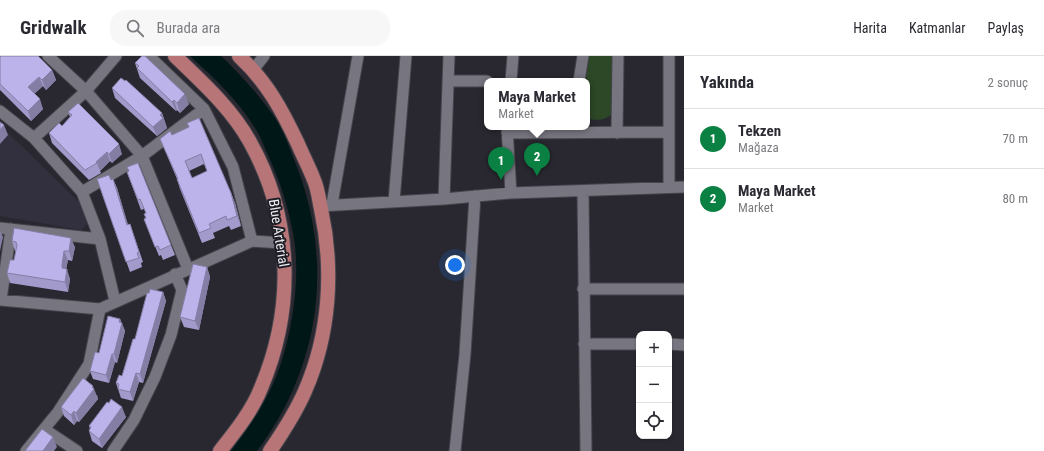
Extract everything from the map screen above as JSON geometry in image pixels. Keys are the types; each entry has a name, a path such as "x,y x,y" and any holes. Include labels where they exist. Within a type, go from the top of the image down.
{"main road":[{"name":"Blue Arterial","path":"174,56 222,103 250,141 272,192 283,243 286,286 281,322 273,355 261,389 238,428 220,451"},
{"path":"239,56 253,70 281,107 326,205 325,226 329,280 326,314 317,359 305,391 291,419 270,451"}],"street":[{"path":"48,56 86,91 142,156 188,269"},
{"path":"34,138 86,91 116,56"},
{"path":"149,56 204,109 233,167 252,241"},
{"path":"253,70 264,56"},
{"path":"358,56 326,205 444,199 511,193 684,187"},
{"path":"394,201 406,56"},
{"path":"444,199 449,56"},
{"path":"511,78 513,56"},
{"path":"580,78 583,56"},
{"path":"617,133 618,56"},
{"path":"669,56 669,187"},
{"path":"448,81 484,81"},
{"path":"82,192 142,156 204,109"},
{"path":"0,111 34,138 82,192 100,239 115,301"},
{"path":"511,193 507,130 573,130 617,133 669,132"},
{"path":"583,191 586,451"},
{"path":"455,451 465,354 475,196"},
{"path":"100,239 5,229 1,300 100,309 252,241 283,243"},
{"path":"113,451 134,420 156,377 171,335 182,290 176,274"},
{"path":"583,290 684,289"},
{"path":"26,451 58,412 89,364 100,309"},
{"path":"584,344 636,344"},
{"path":"672,344 684,344"},
{"path":"44,429 77,451"}],"shaded area":[{"path":"190,56 221,56 248,84 273,115 284,134 297,167 308,204 315,241 317,278 314,314 307,350 295,385 278,419 257,451 231,451 260,409 274,382 280,366 290,331 293,312 296,274 294,239 290,217 280,184 257,131 241,108 217,81"},
{"path":"0,125 81,204 87,224 81,230 0,216"}],"green space":[{"path":"589,56 614,56 612,113 607,118 601,120 590,119 590,78 586,78"}],"building":[{"path":"1,56 38,56 52,70 42,80 39,77 28,87 40,99 28,111 0,84"},
{"path":"142,56 145,56 185,94 177,103 174,100 172,102 137,68 139,66 135,63"},
{"path":"121,78 125,81 126,80 162,113 160,115 163,118 153,127 112,88"},
{"path":"78,103 119,144 109,154 107,152 96,162 97,163 85,170 49,133 59,123 62,126 72,115 68,112"},
{"path":"199,118 231,193 237,216 227,220 226,216 209,224 211,228 199,233 178,179 160,139 170,131 172,135 189,127 187,123","holes":["201,154 207,171 192,178 185,161"]},
{"path":"0,122 4,125 0,130"},
{"path":"138,163 171,245 160,250 158,246 155,247 144,219 146,218 144,214 146,213 140,199 138,200 127,172 129,171 127,167"},
{"path":"109,175 111,180 113,179 127,225 130,224 139,252 137,253 139,258 126,262 97,179"},
{"path":"14,228 71,238 69,251 64,251 62,265 62,268 67,269 65,282 7,273 10,260 14,260 17,245 16,242 12,241"},
{"path":"193,264 207,267 195,321 180,317"},
{"path":"150,289 163,292 140,374 136,373 130,392 118,389 119,384 116,383 119,375 122,376 133,339 135,339 147,293 149,293"},
{"path":"108,316 120,319 119,322 122,323 114,354 112,354 106,375 90,371 95,352 99,353"},
{"path":"83,378 93,386 92,387 94,389 76,413 74,411 71,415 61,407"},
{"path":"111,399 122,407 99,439 89,431 91,427 89,426 107,402 109,403"},
{"path":"42,429 53,437 43,451 25,451"}],"place":[{"name":"Maya Market","path":"537,176"},
{"name":"Tekzen","path":"501,180"}]}
